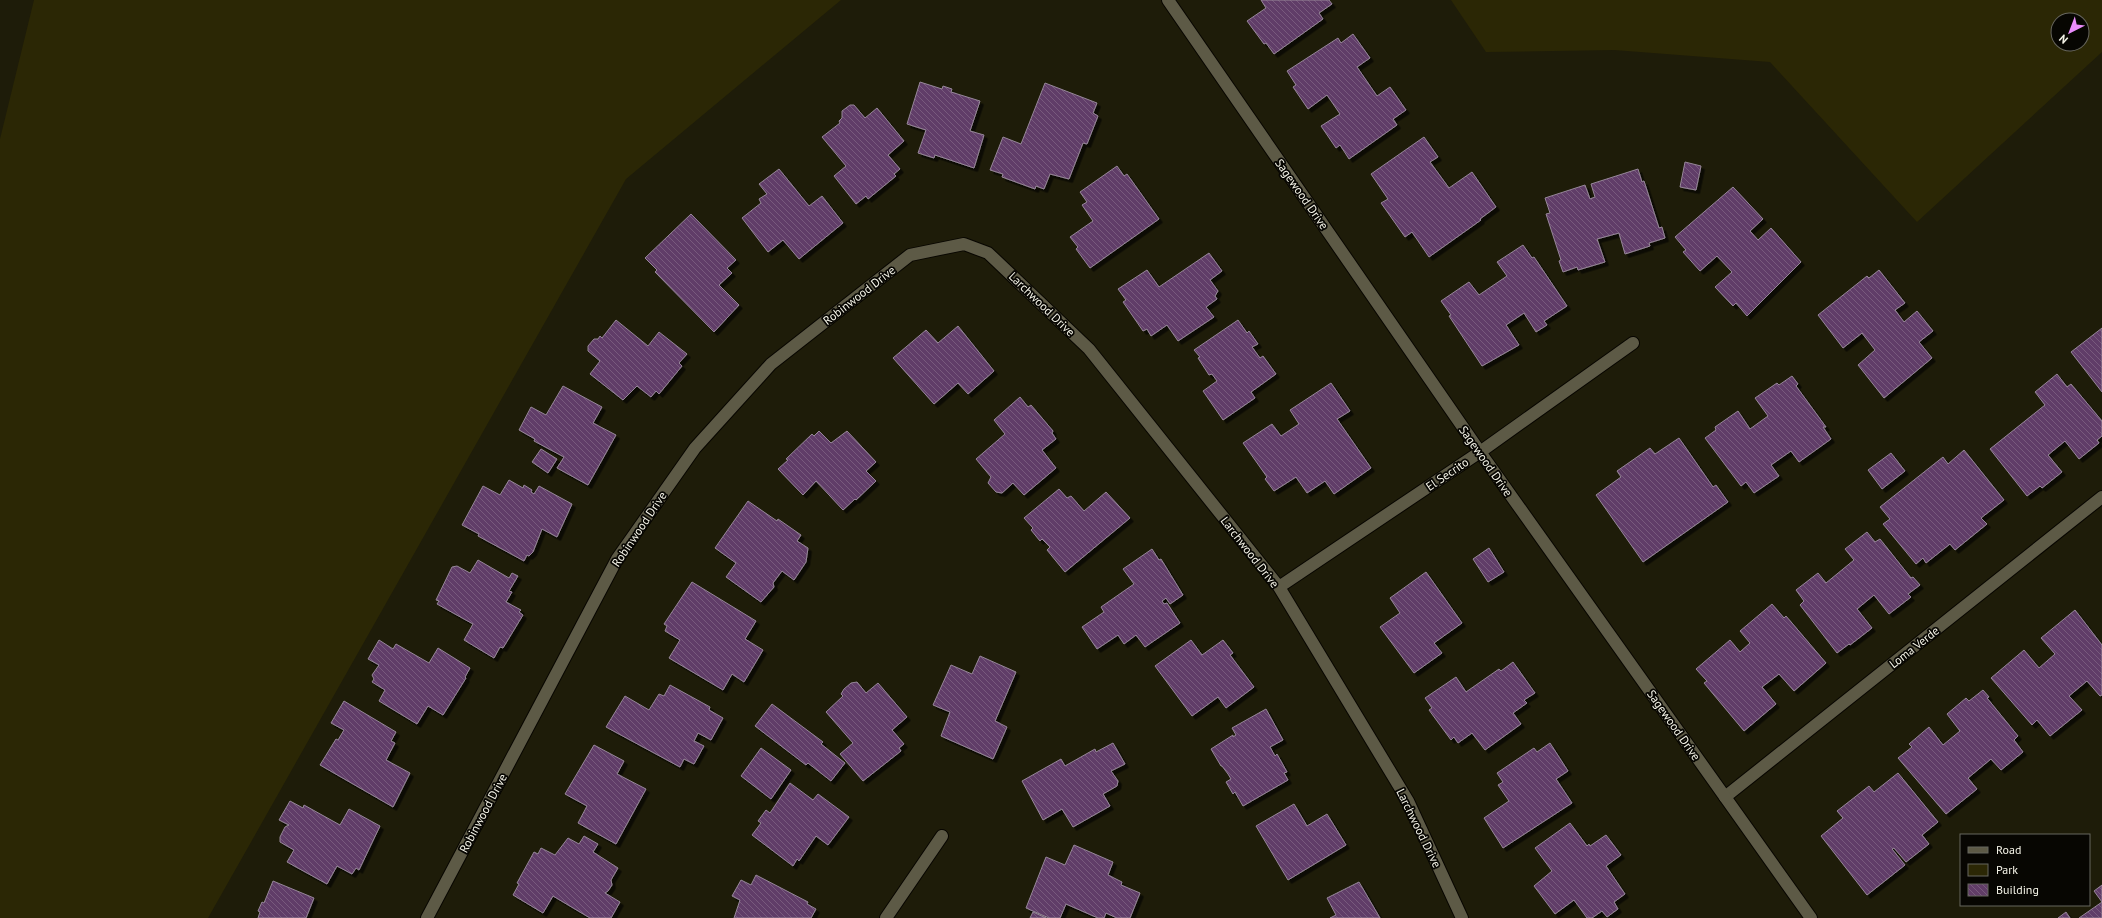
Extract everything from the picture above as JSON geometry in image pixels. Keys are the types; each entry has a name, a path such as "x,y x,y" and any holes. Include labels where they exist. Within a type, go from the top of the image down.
{"street":[{"name":"Sagewood Drive","path":"1168,0 1480,452 1811,918"},
{"name":"Larchwood Drive","path":"964,244 988,253 1089,349 1279,587 1408,801 1462,918"},
{"name":"Robinwood Drive","path":"427,918 618,559 696,448 771,364 910,255 964,244"},
{"name":"El Secrito","path":"1279,587 1480,452 1632,343"},
{"name":"Loma Verde","path":"1725,797 2102,497"},
{"path":"886,918 942,836"}],"green space":[{"path":"34,0 841,0 626,179 208,918 0,918 0,139"},
{"path":"1451,0 2102,0 2102,52 1917,222 1770,62 1614,50 1486,52"}],"building":[{"path":"1261,0 1329,0 1332,4 1319,13 1323,19 1274,54 1266,43 1264,44 1247,21 1266,8"},
{"path":"1353,34 1370,58 1357,67 1377,96 1390,87 1406,110 1393,119 1397,125 1349,159 1340,145 1336,148 1321,126 1340,114 1327,95 1308,109 1293,87 1296,85 1287,71 1338,38 1341,43"},
{"path":"920,82 942,89 943,86 952,89 951,92 980,101 970,131 984,135 974,168 935,155 934,158 918,153 926,130 907,124"},
{"path":"1045,83 1097,103 1093,113 1098,116 1087,144 1083,143 1069,179 1050,174 1044,189 1036,186 1035,189 1002,177 1003,174 990,170 1003,137 1021,144"},
{"path":"850,105 854,105 865,118 877,108 904,141 888,155 900,169 894,174 896,176 868,199 866,196 856,204 834,176 846,166 822,137 840,123 839,121 842,118 842,111"},
{"path":"1424,137 1438,157 1430,162 1449,188 1472,172 1496,207 1480,219 1481,220 1429,257 1412,232 1405,237 1381,203 1388,199 1371,174"},
{"path":"1685,162 1701,166 1696,190 1680,187"},
{"path":"1117,166 1124,176 1127,174 1159,219 1090,268 1076,249 1078,247 1070,237 1093,221 1082,205 1087,202 1080,192"},
{"path":"779,169 809,206 822,196 843,223 799,259 783,240 768,252 742,218 761,203 759,199 767,194 759,184"},
{"path":"1638,169 1642,182 1644,181 1659,228 1662,227 1665,238 1649,243 1650,246 1625,254 1619,233 1597,239 1605,262 1578,270 1577,267 1563,272 1559,261 1561,260 1546,214 1550,213 1545,198 1585,185 1590,199 1595,197 1591,184"},
{"path":"1733,187 1763,219 1750,231 1758,240 1771,228 1801,262 1747,316 1736,303 1733,306 1715,287 1732,272 1717,256 1700,271 1683,252 1686,250 1675,237"},
{"path":"691,214 736,260 727,268 732,273 719,285 739,305 714,332 655,272 657,270 645,258"},
{"path":"1523,245 1532,258 1534,257 1567,306 1544,321 1547,325 1536,332 1524,313 1506,325 1519,345 1482,366 1449,316 1451,315 1441,301 1469,282 1479,295 1507,276 1497,262"},
{"path":"1209,253 1222,271 1210,280 1218,291 1215,296 1217,299 1206,307 1214,317 1178,341 1167,325 1151,336 1147,329 1143,331 1123,302 1126,300 1118,289 1147,270 1159,287"},
{"path":"1879,270 1905,303 1895,310 1904,322 1917,311 1933,331 1919,342 1932,358 1884,398 1858,365 1875,350 1862,333 1843,348 1818,315 1867,276 1869,278"},
{"path":"616,320 648,346 659,332 687,354 679,363 682,366 659,394 656,391 651,397 637,386 623,400 590,374 600,361 588,351 588,346 594,339 598,339 600,336 602,338"},
{"path":"1238,320 1247,333 1249,331 1258,344 1252,347 1260,358 1263,356 1276,374 1251,392 1255,398 1223,420 1203,391 1217,381 1212,374 1209,375 1198,358 1200,357 1194,350"},
{"path":"958,326 994,371 968,394 958,383 934,404 893,358 926,330 938,343"},
{"path":"2102,328 2102,392 2071,352"},
{"path":"2057,374 2067,387 2071,384 2102,421 2102,436 2097,440 2099,443 2079,459 2065,441 2048,455 2062,472 2042,488 2040,486 2027,496 1990,449 2045,405 2035,392"},
{"path":"1792,376 1798,384 1796,386 1826,427 1823,427 1831,439 1799,462 1791,451 1771,465 1779,476 1754,493 1746,482 1741,486 1705,438 1716,430 1715,427 1738,411 1750,429 1768,416 1755,398 1777,383 1779,385"},
{"path":"1331,383 1350,411 1337,419 1371,468 1334,494 1325,481 1307,493 1296,477 1274,491 1265,479 1267,477 1243,443 1272,424 1281,436 1299,424 1290,410"},
{"path":"563,386 602,407 593,423 616,435 588,485 557,468 564,457 534,441 535,439 519,430 531,407 546,415"},
{"path":"1020,397 1028,407 1031,405 1053,431 1052,433 1056,439 1042,450 1056,468 1024,495 1013,483 1002,493 996,492 988,483 991,477 976,459 1005,434 994,420"},
{"path":"819,431 831,443 847,431 876,462 866,471 876,481 843,510 816,481 803,495 778,469 788,460 786,459 812,434 814,436"},
{"path":"1679,438 1713,487 1716,485 1728,502 1643,562 1596,495 1621,477 1617,471 1650,448 1655,454"},
{"path":"541,449 557,459 548,473 532,462"},
{"path":"1964,450 2004,500 1981,518 1987,524 1955,550 1950,544 1926,563 1923,558 1916,564 1883,524 1890,519 1880,507 1943,457 1948,464"},
{"path":"1891,453 1905,471 1882,489 1868,470"},
{"path":"509,480 523,488 524,485 532,490 531,492 534,494 539,486 572,504 557,537 542,529 533,552 529,556 527,555 524,561 478,536 479,534 462,525 483,486 500,495"},
{"path":"1059,489 1067,498 1071,496 1084,511 1106,492 1130,518 1065,572 1047,550 1050,547 1042,539 1040,541 1031,530 1033,528 1024,518"},
{"path":"748,501 801,535 797,541 808,548 806,562 794,580 782,571 773,583 774,587 761,602 726,577 736,563 715,548"},
{"path":"1867,532 1875,542 1880,539 1911,578 1913,577 1920,585 1908,594 1911,597 1889,614 1874,595 1857,609 1872,628 1837,653 1800,605 1804,601 1796,590 1818,573 1826,583 1854,560 1845,549"},
{"path":"1489,548 1504,572 1488,582 1473,559"},
{"path":"1152,549 1159,560 1161,559 1183,595 1170,604 1166,598 1162,601 1164,604 1167,603 1180,623 1145,647 1136,635 1124,644 1118,635 1097,649 1082,627 1104,612 1101,607 1134,584 1123,569"},
{"path":"478,560 509,578 512,573 518,576 509,591 512,592 506,602 521,610 519,612 523,615 503,648 500,647 494,658 464,640 473,624 437,604 439,601 436,600 452,567 457,566 470,573"},
{"path":"1426,572 1462,623 1434,643 1442,653 1414,673 1380,627 1400,613 1390,598"},
{"path":"692,582 756,621 745,639 763,650 744,682 732,674 723,690 669,658 680,640 665,631 667,626 664,624"},
{"path":"1772,604 1784,618 1786,616 1826,663 1794,691 1779,674 1762,687 1776,704 1744,731 1704,683 1707,681 1696,669 1730,640 1740,652 1750,643 1740,631"},
{"path":"2075,610 2102,645 2102,695 2100,696 2087,681 2069,696 2082,710 2050,736 2037,720 2032,725 1991,678 2024,650 2039,668 2055,654 2041,638"},
{"path":"379,640 393,649 396,644 429,663 438,648 470,668 465,677 466,678 443,715 428,706 417,724 379,701 385,690 372,682 374,679 372,675 379,665 368,659"},
{"path":"1191,640 1202,655 1223,640 1233,653 1230,655 1254,687 1226,708 1218,697 1192,716 1155,666"},
{"path":"980,656 1016,672 995,721 1007,727 993,759 941,736 950,712 933,705 951,665 972,674"},
{"path":"1513,662 1535,693 1524,700 1527,703 1513,713 1521,724 1485,750 1472,733 1458,743 1454,737 1451,740 1429,710 1432,708 1425,698 1456,677 1466,692 1499,669 1501,671"},
{"path":"857,682 866,693 878,683 907,717 892,730 904,744 899,748 901,751 863,781 840,754 853,743 826,712 843,696 841,694 844,689 851,683"},
{"path":"670,685 710,707 709,710 723,718 711,740 698,733 694,741 704,746 694,764 684,759 680,767 606,727 625,696 649,710 659,694 664,696"},
{"path":"1983,690 1989,697 1987,698 2018,736 2014,740 2023,752 2001,770 1991,759 1968,778 1977,789 1946,814 1898,758 1912,747 1909,744 1929,727 1943,745 1960,731 1947,714 1966,698 1969,701"},
{"path":"344,701 396,732 391,741 395,743 386,760 410,773 393,807 320,765 336,739 338,740 344,730 331,723"},
{"path":"772,704 823,742 821,744 845,763 831,781 808,763 806,765 755,726"},
{"path":"1266,709 1283,740 1270,747 1275,756 1277,754 1287,772 1284,773 1288,780 1243,806 1235,792 1233,794 1226,782 1231,779 1211,749 1233,735 1233,737 1236,735 1232,728"},
{"path":"1113,743 1125,764 1111,771 1118,781 1117,786 1103,794 1110,806 1073,827 1062,809 1043,820 1022,781 1061,759 1065,766 1095,749 1096,752"},
{"path":"1550,743 1568,771 1556,779 1572,803 1503,848 1484,818 1509,801 1498,785 1503,782 1497,773 1534,748 1537,752"},
{"path":"594,745 624,761 617,774 646,789 616,844 578,823 587,806 565,794"},
{"path":"761,748 791,770 771,799 741,776"},
{"path":"1898,773 1938,822 1922,835 1929,844 1906,862 1894,848 1892,849 1905,865 1867,895 1821,836 1843,818 1837,811 1869,786 1874,792"},
{"path":"790,783 813,800 818,794 849,817 828,845 816,836 799,861 797,859 793,866 752,835 761,823 758,821 766,810 770,813"},
{"path":"290,801 303,808 304,805 340,825 349,809 380,826 359,870 356,868 352,874 337,866 327,884 287,862 294,850 280,842 280,837 285,827 289,825 279,820"},
{"path":"1294,804 1307,826 1327,814 1346,845 1288,880 1256,826"},
{"path":"1570,823 1587,846 1589,844 1590,846 1606,835 1621,855 1606,866 1625,894 1614,902 1618,909 1607,917 1602,911 1592,918 1587,918 1574,900 1555,914 1534,886 1552,871 1535,848"},
{"path":"584,836 598,844 593,852 618,868 611,880 612,885 605,893 620,902 611,918 590,918 553,896 543,913 513,895 519,884 517,883 534,852 538,854 541,848 555,855 568,838 579,844"},
{"path":"1074,845 1113,862 1108,875 1122,882 1121,885 1140,893 1130,918 1117,918 1106,913 1104,918 1098,918 1066,904 1060,918 1049,918 1026,908 1046,857 1065,865"},
{"path":"756,875 808,902 807,904 816,909 811,918 734,918 740,900 732,896 741,880 751,885"},
{"path":"273,881 314,898 306,918 258,918 260,912 258,911 262,902 264,903"},
{"path":"1359,882 1380,918 1330,918 1336,915 1327,898"},
{"path":"2102,885 2102,902 2094,891"},
{"path":"2102,902 2102,918 2079,918"},
{"path":"1033,912 1046,918 1030,918"},
{"path":"2066,912 2070,918 2058,918"}]}
